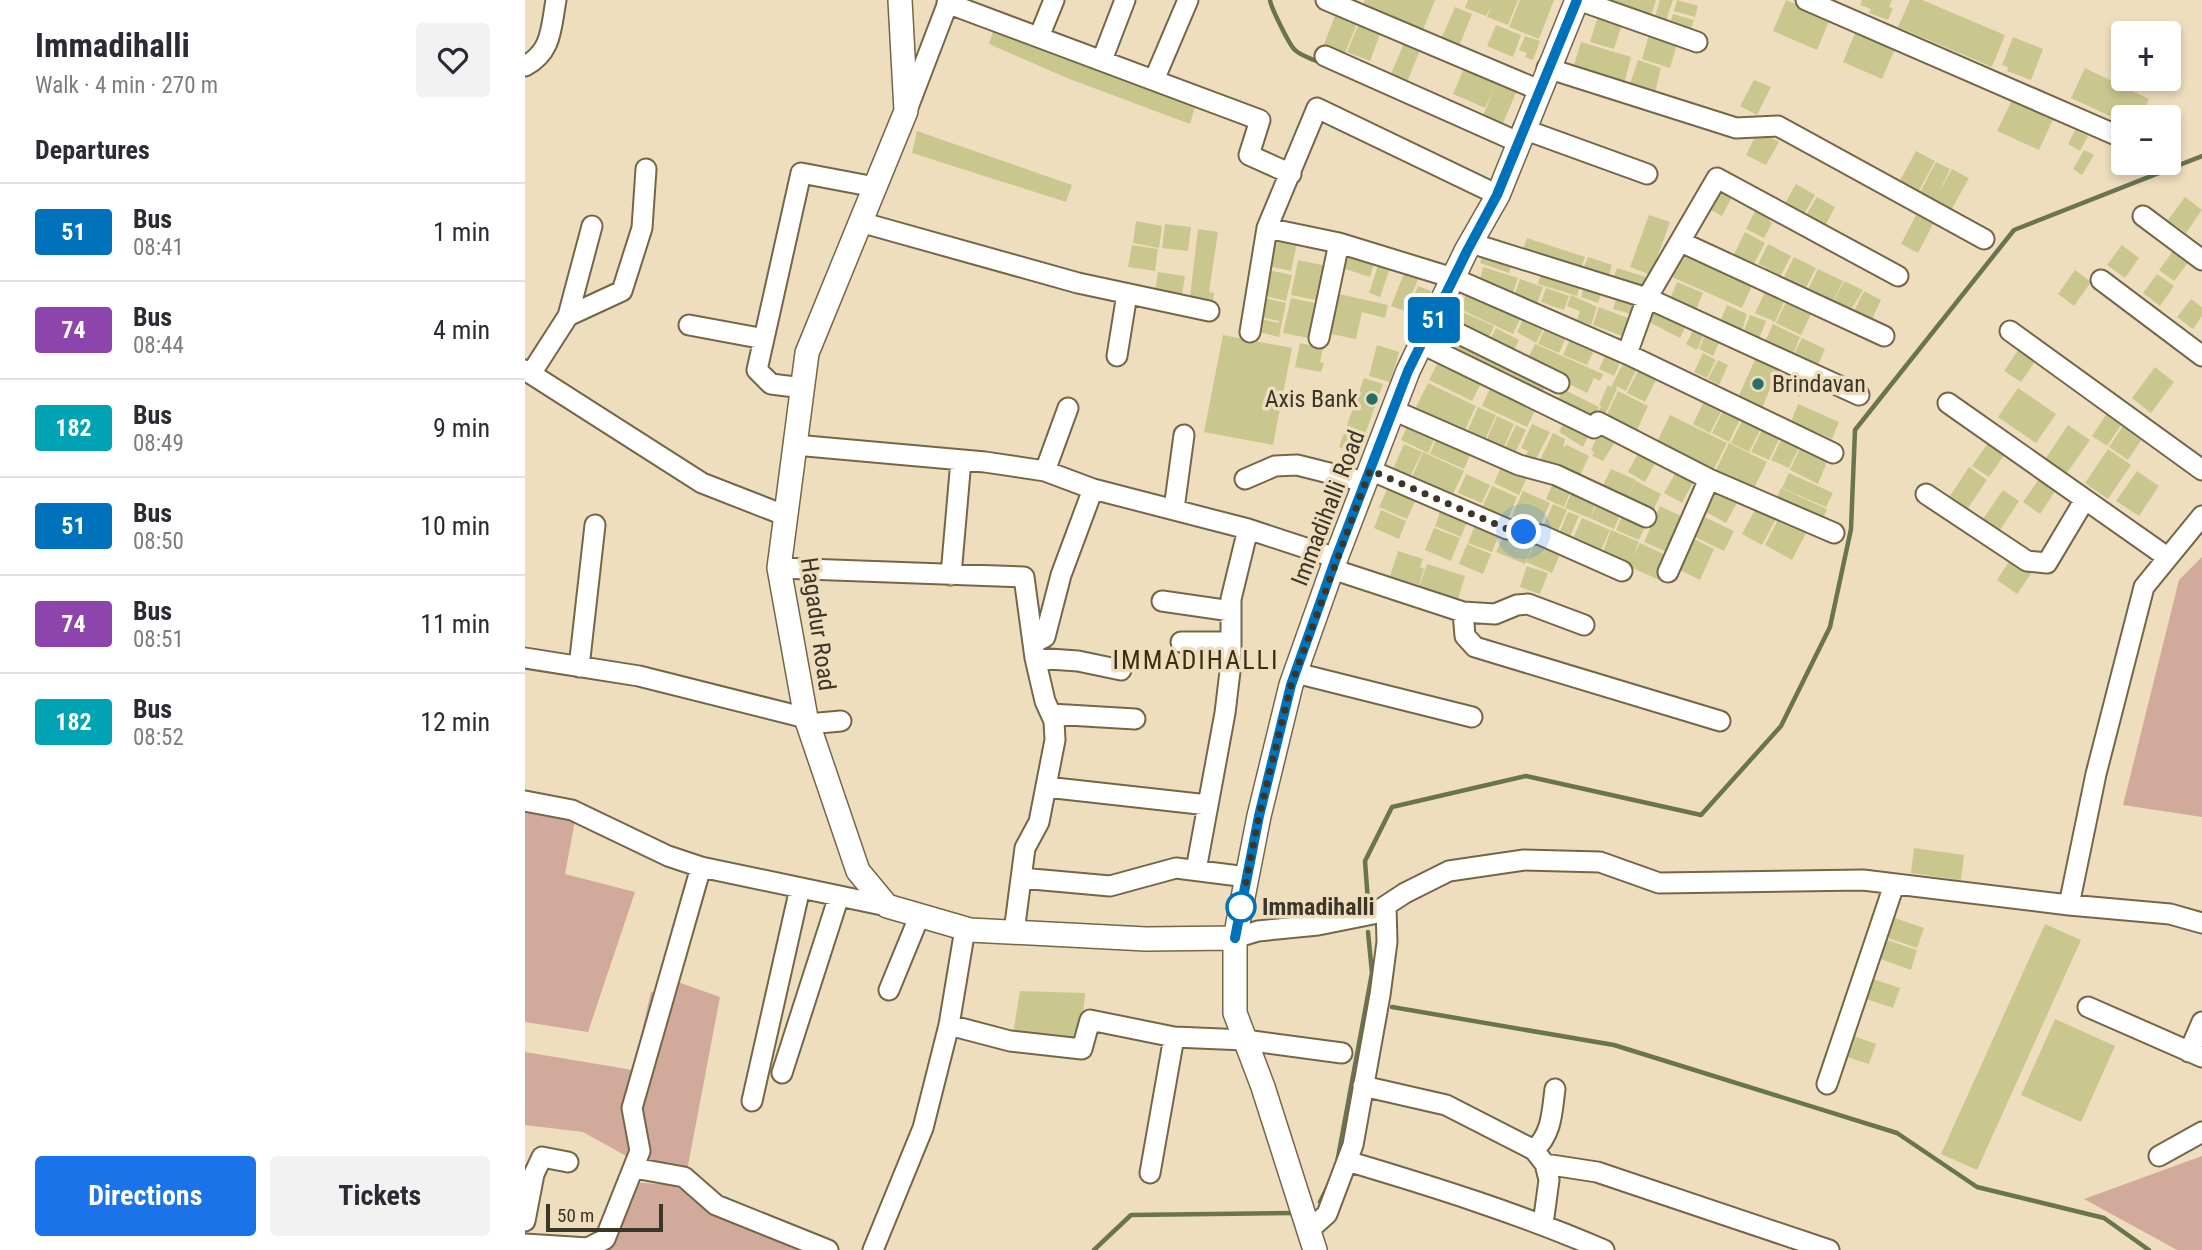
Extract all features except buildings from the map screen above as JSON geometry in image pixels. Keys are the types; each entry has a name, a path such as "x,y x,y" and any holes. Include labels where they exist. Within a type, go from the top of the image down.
{"street":[{"path":"525,66 538,59 549,43 556,0"},
{"name":"Hagadur Road","path":"887,906 858,871 807,721 779,568 807,353 906,111 901,0"},
{"path":"1039,37 1054,0"},
{"path":"1102,60 1125,0"},
{"path":"1154,80 1188,0"},
{"path":"1326,0 1539,90"},
{"path":"1578,0 1697,42"},
{"name":"Immadihalli Road","path":"1312,1241 1235,1013 1235,938 1259,816 1296,673 1334,563 1393,410 1453,278 1497,195 1547,68 1578,0"},
{"path":"1806,0 2111,133"},
{"path":"906,111 948,1 1260,120 1248,155 1291,174"},
{"path":"1325,56 1521,135 1647,174"},
{"path":"1547,68 1736,128 1778,126 1984,239"},
{"path":"1250,332 1267,228 1317,108 1497,195"},
{"path":"569,316 622,291 642,228 646,169"},
{"path":"803,388 771,384 757,370 801,173 875,187"},
{"path":"1627,354 1647,298 1717,178 1898,276"},
{"path":"2143,216 2202,260"},
{"path":"860,222 1127,294 1209,311"},
{"path":"592,226 569,316 528,371 702,483 784,515"},
{"path":"1267,228 1339,243 1453,278 1627,354 1833,453"},
{"path":"1681,242 1884,336"},
{"path":"1319,338 1339,243"},
{"path":"1471,243 1647,298 1859,395"},
{"path":"2101,280 2202,356"},
{"path":"1117,356 1127,294"},
{"path":"1433,321 1559,383"},
{"path":"688,325 764,339"},
{"path":"2010,331 2202,470"},
{"path":"1422,344 1594,428 1598,422 1709,479 1834,533"},
{"path":"1948,403 2167,557"},
{"path":"1045,471 1068,408"},
{"path":"1393,410 1519,465 1556,475 1646,517"},
{"path":"1174,509 1184,435"},
{"path":"795,445 961,460 1045,471 1093,489 1248,529 1463,612 1495,614 1517,604 1528,604 1584,625"},
{"path":"951,575 961,460"},
{"path":"1245,479 1275,466 1297,465 1368,476 1507,529 1541,535 1622,570"},
{"path":"1668,572 1709,479"},
{"path":"1034,651 1045,637 1061,575 1093,489"},
{"path":"1926,494 2027,561 2047,563 2084,501"},
{"path":"2069,905 2097,774 2144,586 2202,516"},
{"path":"579,667 595,524"},
{"path":"1196,870 1225,713 1231,642 1231,599 1248,529"},
{"path":"779,568 1024,577 1034,651 1055,740 1039,822 1025,848 1014,932"},
{"path":"1162,601 1231,611"},
{"path":"1463,612 1465,636 1475,647 1720,720"},
{"path":"1181,642 1231,642"},
{"path":"1034,651 1121,670"},
{"path":"525,658 639,676 807,721 841,721"},
{"path":"1296,673 1472,717"},
{"path":"1051,714 1135,719"},
{"path":"1046,787 1208,805"},
{"path":"525,801 572,810 668,856 701,867 887,906 965,929 1146,939 1235,938 1258,931 1318,925 1373,914 1405,893 1449,871 1524,860 1600,862 1659,883 1863,880 2069,905 2170,914 2202,922"},
{"path":"525,1244 588,1248 605,1239 640,1151 632,1108 701,867"},
{"path":"1021,877 1110,886 1176,868 1247,877"},
{"path":"1827,1084 1894,885"},
{"path":"752,1101 800,888"},
{"path":"782,1073 839,896"},
{"path":"1312,1241 1327,1214 1347,1161 1381,995 1387,942 1386,907"},
{"path":"889,990 919,917"},
{"path":"873,1250 923,1128 949,1025 965,929"},
{"path":"2088,1007 2195,1054 2202,1021"},
{"path":"949,1025 1010,1041 1082,1049 1090,1020 1174,1037 1245,1040 1342,1053"},
{"path":"1150,1173 1174,1037"},
{"path":"1363,1086 1446,1105 1540,1157 1597,1171 1829,1250"},
{"path":"1543,1224 1549,1180 1540,1157 1549,1130 1555,1089"},
{"path":"2159,1156 2202,1132"},
{"path":"525,1221 534,1174 542,1157 568,1162"},
{"path":"1347,1161 1440,1188 1543,1224 1604,1250"},
{"path":"634,1168 684,1177 716,1205 828,1250"}],"shaded area":[{"path":"2202,557 2202,817 2123,805 2179,580"},
{"path":"525,812 575,821 565,874 635,892 588,1032 525,1022"},
{"path":"672,980 720,997 687,1171 635,1161 583,1132 525,1125 525,1052 633,1070 651,992 668,995"},
{"path":"2202,1156 2202,1250 2177,1250 2084,1199"},
{"path":"631,1182 709,1188 771,1232 813,1250 592,1250"}],"waterway":[{"path":"1270,0 1285,35 1295,50 1321,63"},
{"path":"1368,902 1365,861 1392,807 1526,776 1701,815 1781,726 1830,627 1851,529 1855,430 2014,230 2202,156"},
{"path":"1337,1163 1372,973 1368,932"},
{"path":"1392,1007 1614,1045 1897,1133 1977,1187 2104,1218 2149,1250"},
{"path":"1320,1202 1329,1184"},
{"path":"1094,1250 1131,1215 1294,1213"}],"bus line":[{"name":"51","path":"1235,938 1259,816 1291,685 1336,558 1408,371 1497,195 1577,0"}],"place":[{"name":"Brindavan","path":"1758,384"},
{"name":"Axis Bank","path":"1372,399"},
{"name":"Immadihalli","path":"1241,907"}],"district":[{"name":"IMMADIHALLI","path":"1196,660"}],"route":[{"path":"1241,907 1259,816 1291,685 1370,470 1507,529 1524,532"}]}
